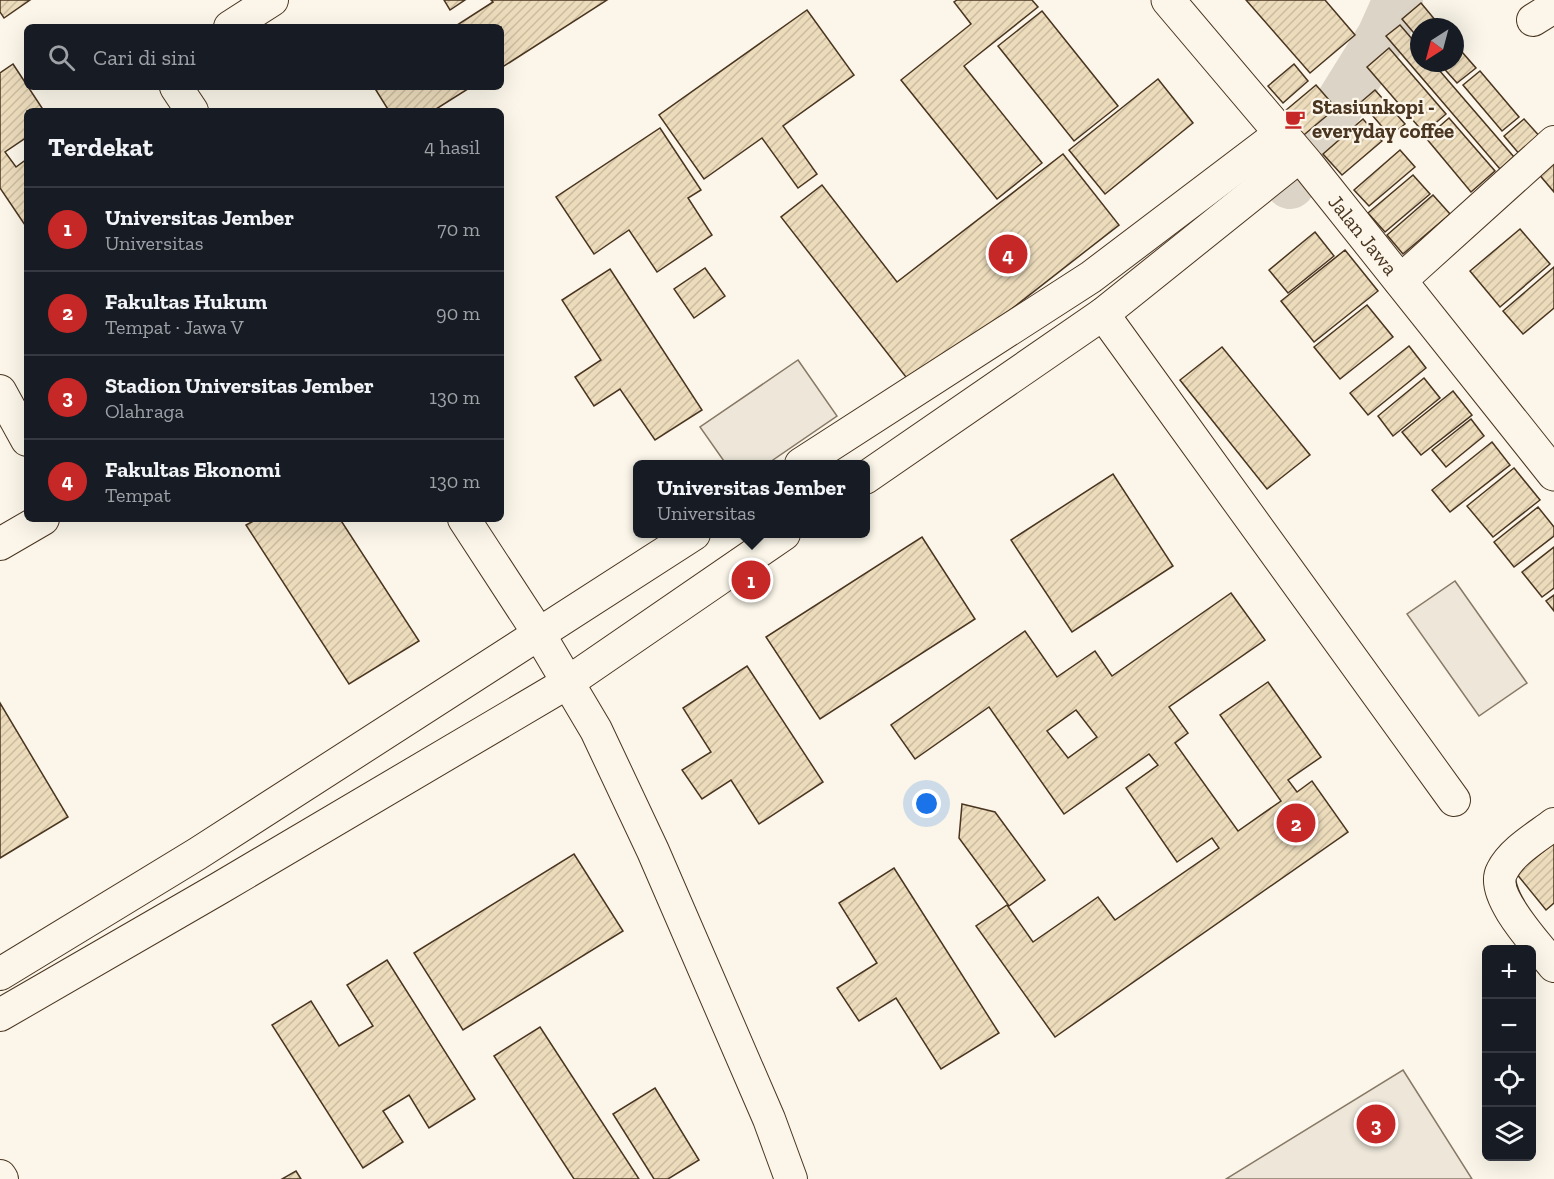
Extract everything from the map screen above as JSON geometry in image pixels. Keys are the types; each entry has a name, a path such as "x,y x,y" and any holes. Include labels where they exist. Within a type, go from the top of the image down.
{"main road":[{"name":"Jalan Jawa","path":"1168,0 1297,153 1554,474"}],"street":[{"path":"235,24 272,0"},
{"path":"178,90 190,108"},
{"path":"1401,281 1554,142"},
{"path":"870,475 1103,314 1297,153"},
{"path":"809,460 1090,277 1297,153"},
{"path":"1103,314 1454,800"},
{"path":"0,391 24,435"},
{"path":"0,544 38,522"},
{"path":"466,522 539,634 596,730 653,851 769,1119 791,1179"},
{"path":"0,974 197,854 688,538"},
{"path":"0,1015 567,683 778,538"},
{"path":"1554,824 1507,862 1499,878 1503,898 1554,966"}],"shaded area":[{"path":"798,360 837,416 773,460 723,460 700,427"},
{"path":"1455,581 1527,683 1479,716 1407,614"},
{"path":"1403,1070 1472,1179 1226,1179"}],"building":[{"path":"0,0 30,0 4,18 0,12"},
{"path":"444,0 465,0 450,10"},
{"path":"491,0 607,0 504,66 504,24 459,24 493,2"},
{"path":"957,0 1032,0 1038,7 964,66 1042,163 997,199 901,80 971,24 954,2"},
{"path":"1246,0 1325,0 1355,35 1310,73"},
{"path":"1421,3 1434,18 1410,18 1410,28 1402,19"},
{"path":"807,10 854,75 783,126 817,174 798,188 762,138 704,179 659,115"},
{"path":"1042,11 1118,106 1074,141 998,46"},
{"path":"1400,25 1410,37 1410,64 1386,36"},
{"path":"1389,48 1446,114 1424,133 1367,67"},
{"path":"1464,54 1476,68 1457,83 1447,72 1464,72"},
{"path":"13,64 24,81 24,90 30,90 42,108 24,108 24,139 5,152 16,167 24,161 24,224 0,188 0,73"},
{"path":"1294,64 1308,81 1283,103 1268,86"},
{"path":"1480,71 1519,117 1502,131 1463,85"},
{"path":"1417,72 1441,72 1514,157 1500,169"},
{"path":"1158,79 1193,123 1105,194 1069,150"},
{"path":"1316,85 1336,108 1299,139 1279,116"},
{"path":"376,90 466,90 438,108 387,108"},
{"path":"1375,90 1405,124 1390,136 1361,102"},
{"path":"1449,118 1495,171 1471,192 1426,138"},
{"path":"1363,119 1382,141 1342,175 1323,154"},
{"path":"1524,119 1542,139 1521,156 1504,136"},
{"path":"660,128 701,190 688,198 712,235 657,272 629,230 594,254 556,197"},
{"path":"1400,150 1415,167 1369,206 1354,190"},
{"path":"1063,154 1119,225 913,386 781,217 822,185 897,282"},
{"path":"1554,157 1554,192 1537,172"},
{"path":"1413,175 1430,194 1385,232 1368,213"},
{"path":"1433,195 1450,214 1403,254 1387,235"},
{"path":"1520,229 1550,264 1500,307 1470,271"},
{"path":"1315,232 1334,256 1288,293 1269,270"},
{"path":"1345,250 1378,291 1314,342 1281,301"},
{"path":"1554,267 1554,308 1523,334 1503,311"},
{"path":"705,268 725,296 694,318 674,289"},
{"path":"610,269 702,410 655,440 620,389 594,406 575,377 601,360 562,300"},
{"path":"1367,305 1393,337 1340,379 1314,347"},
{"path":"1409,346 1426,368 1368,415 1350,393"},
{"path":"1222,347 1310,455 1267,489 1180,380"},
{"path":"1424,378 1440,398 1393,436 1378,416"},
{"path":"1453,391 1472,415 1421,455 1402,432"},
{"path":"1471,419 1484,436 1446,467 1432,450"},
{"path":"1492,442 1510,465 1450,512 1432,490"},
{"path":"1514,468 1540,500 1493,537 1467,506"},
{"path":"1113,474 1173,566 1072,632 1011,540"},
{"path":"1538,507 1554,527 1554,536 1514,567 1494,542"},
{"path":"252,522 342,522 419,641 349,684 246,525"},
{"path":"922,537 975,619 820,719 766,637"},
{"path":"1554,547 1554,588 1542,597 1522,572"},
{"path":"1231,593 1265,640 1169,707 1188,733 1175,743 1238,831 1281,801 1220,715 1268,682 1321,757 1288,780 1297,792 1312,781 1348,832 1055,1037 976,926 1007,905 1033,942 1098,897 1115,920 1219,848 1212,838 1177,862 1126,788 1158,765 1149,754 1064,814 989,707 915,759 891,725 1025,631 1057,677 1095,651 1112,676","holes":["1076,710 1097,737 1068,758 1047,731"]},
{"path":"1554,595 1554,611 1546,601"},
{"path":"747,666 823,782 759,824 731,780 702,799 682,770 711,752 683,708"},
{"path":"0,703 68,817 0,858"},
{"path":"962,804 995,812 1045,880 1009,906 959,838"},
{"path":"1554,843 1554,903 1546,910 1516,873"},
{"path":"574,854 623,931 463,1030 414,953"},
{"path":"894,868 999,1033 941,1069 896,998 859,1021 837,988 877,963 839,903"},
{"path":"387,960 475,1099 429,1128 409,1095 383,1111 403,1142 363,1168 272,1025 311,1001 339,1046 373,1026 347,985"},
{"path":"540,1027 639,1179 574,1179 494,1056"},
{"path":"655,1088 699,1160 668,1179 654,1179 613,1114"},
{"path":"296,1171 301,1179 282,1179"}],"waterway":[{"path":"1290,184 1382,36 1398,0"}],"place":[{"name":"Stasiunkopi - everyday coffee","path":"1295,119"},
{"name":"Fakultas Ekonomi","path":"1008,254"},
{"name":"Universitas Jember","path":"751,580"},
{"name":"Fakultas Hukum","path":"1296,823"},
{"name":"Stadion Universitas Jember","path":"1376,1124"}]}
